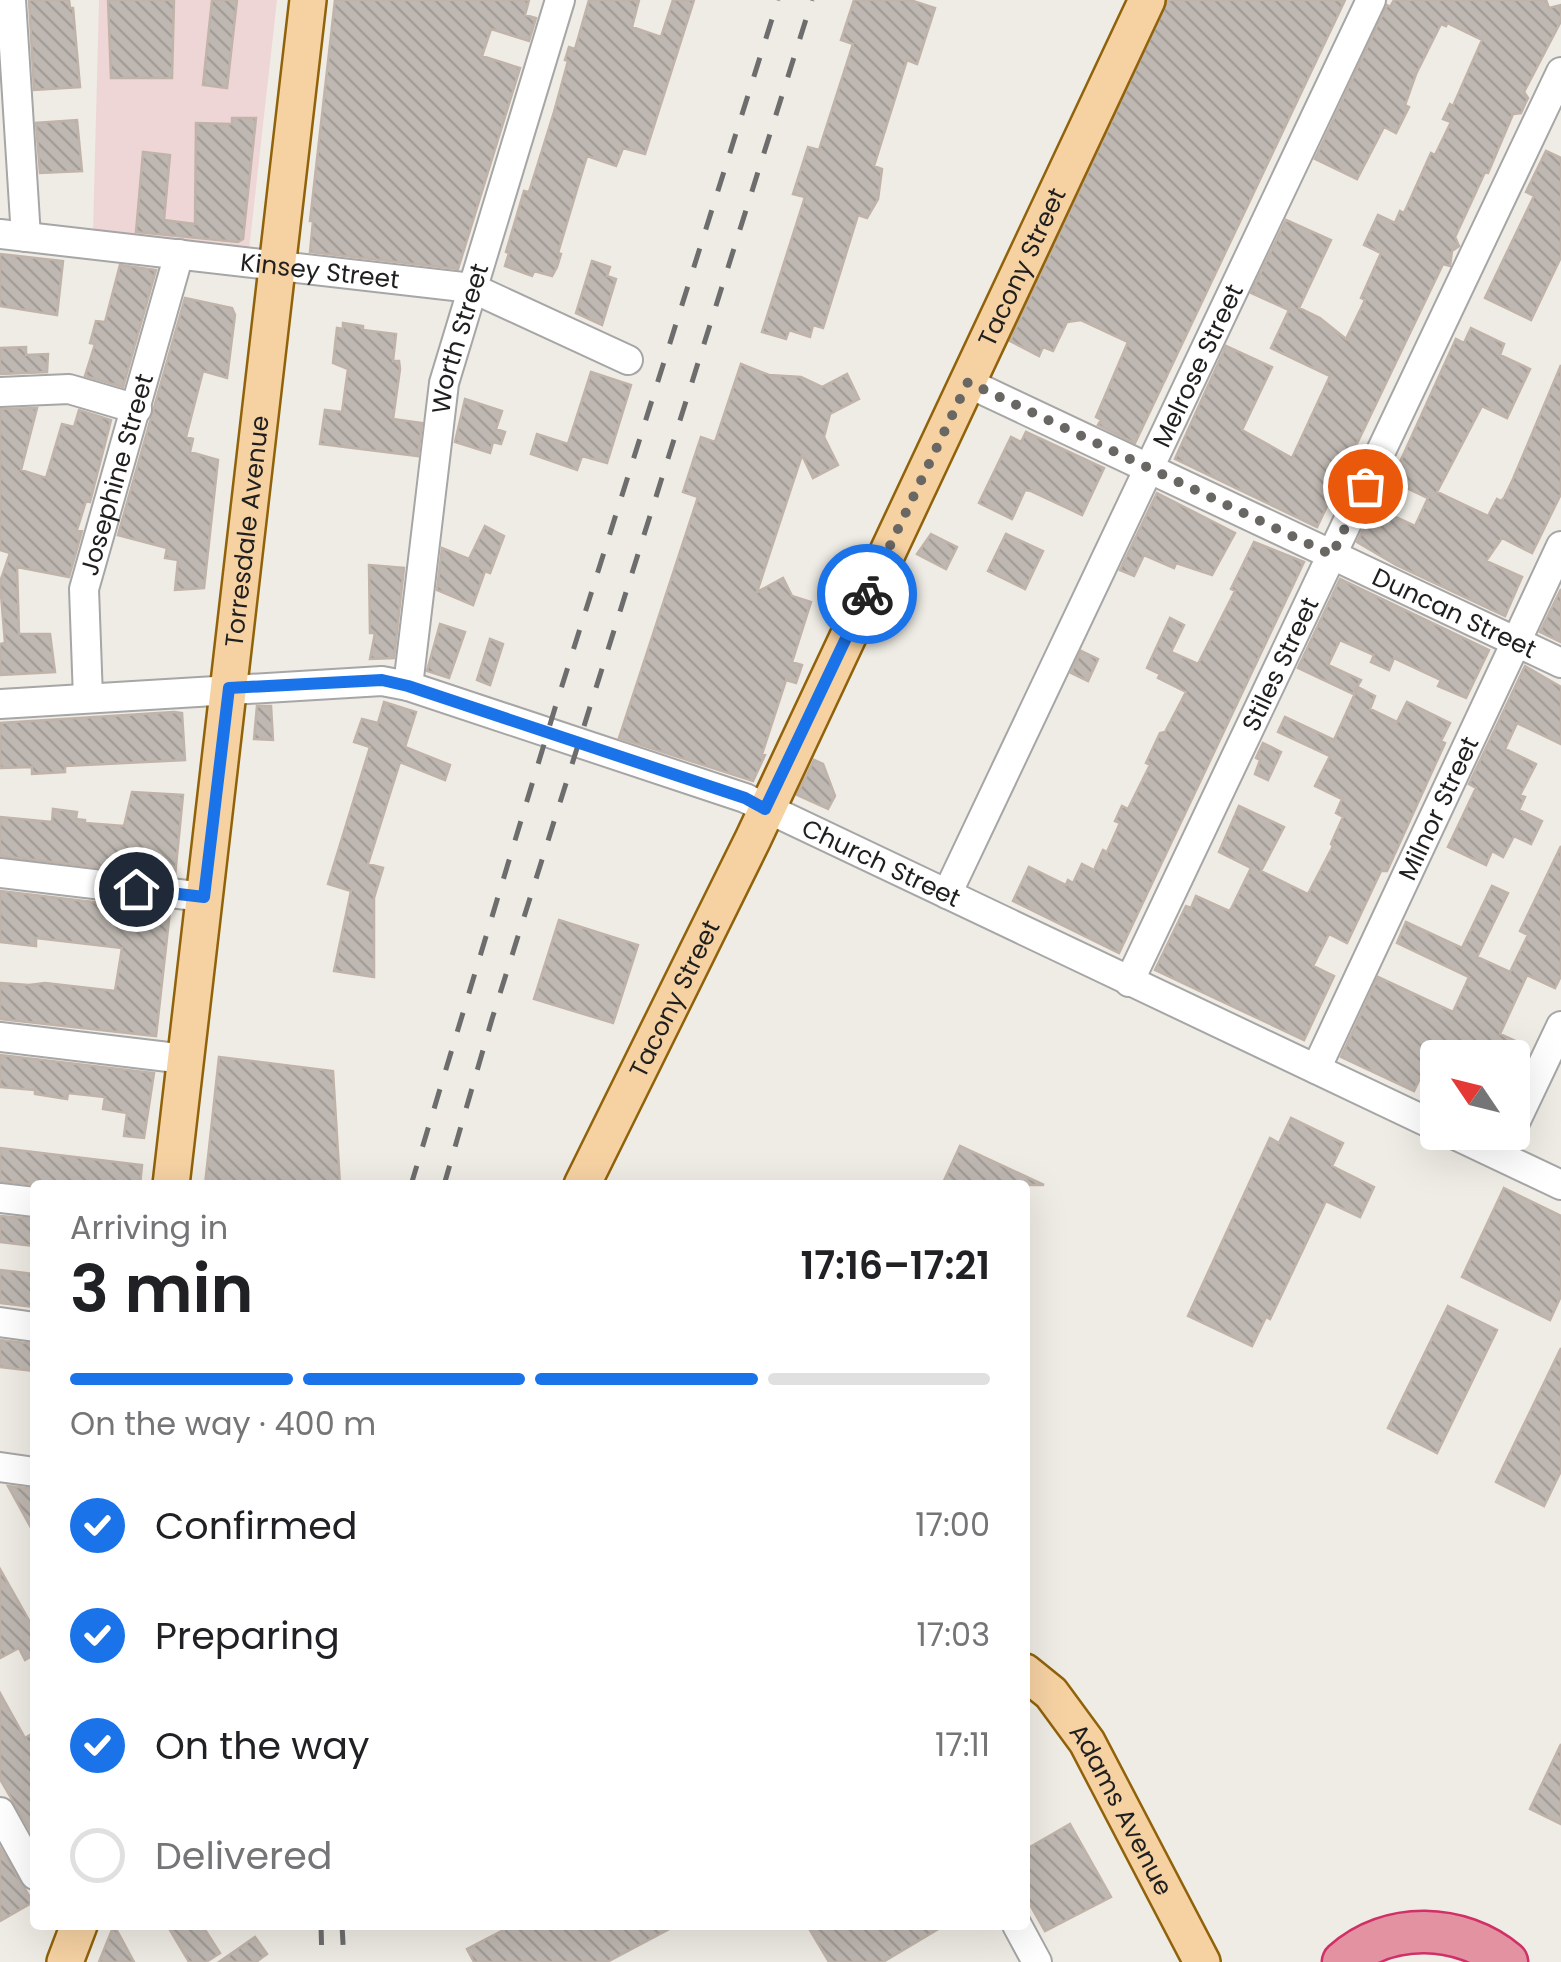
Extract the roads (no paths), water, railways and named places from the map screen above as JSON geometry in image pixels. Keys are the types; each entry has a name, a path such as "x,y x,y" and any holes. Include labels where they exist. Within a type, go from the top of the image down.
{"highway":[{"path":"1343,1959 1401,1934 1437,1932 1468,1939 1507,1962"}],"main road":[{"name":"Torresdale Avenue","path":"172,1180 308,0"},
{"name":"Tacony Street","path":"584,1180 765,809 1146,0"},
{"name":"Adams Avenue","path":"1030,1676 1051,1693 1087,1742 1202,1962"}],"street":[{"path":"10,0 13,235"},
{"name":"Worth Street","path":"408,686 444,383 560,0"},
{"name":"Melrose Street","path":"946,894 1371,0"},
{"name":"Stiles Street","path":"1129,982 1561,72"},
{"name":"Kinsey Street","path":"13,235 472,288 628,360"},
{"name":"Josephine Street","path":"88,698 84,589 179,254"},
{"name":"Duncan Street","path":"968,382 1561,663"},
{"path":"0,392 70,389 136,409"},
{"name":"Milnor Street","path":"1316,1070 1561,546"},
{"name":"Church Street","path":"0,704 382,680 408,686 745,798 1420,1119"},
{"path":"0,873 204,897"},
{"path":"1530,1092 1561,1026"},
{"path":"0,1037 186,1059"},
{"path":"1521,1150 1561,1185"},
{"path":"0,1198 30,1201"},
{"path":"0,1322 30,1325"},
{"path":"0,1467 30,1471"},
{"path":"0,1812 30,1866"},
{"path":"1021,1930 1037,1962"}],"railway":[{"path":"413,1180 555,708 778,0"},
{"path":"445,1180 492,1019 812,0"},
{"path":"321,1930 322,1962"},
{"path":"342,1930 344,1962"}]}
